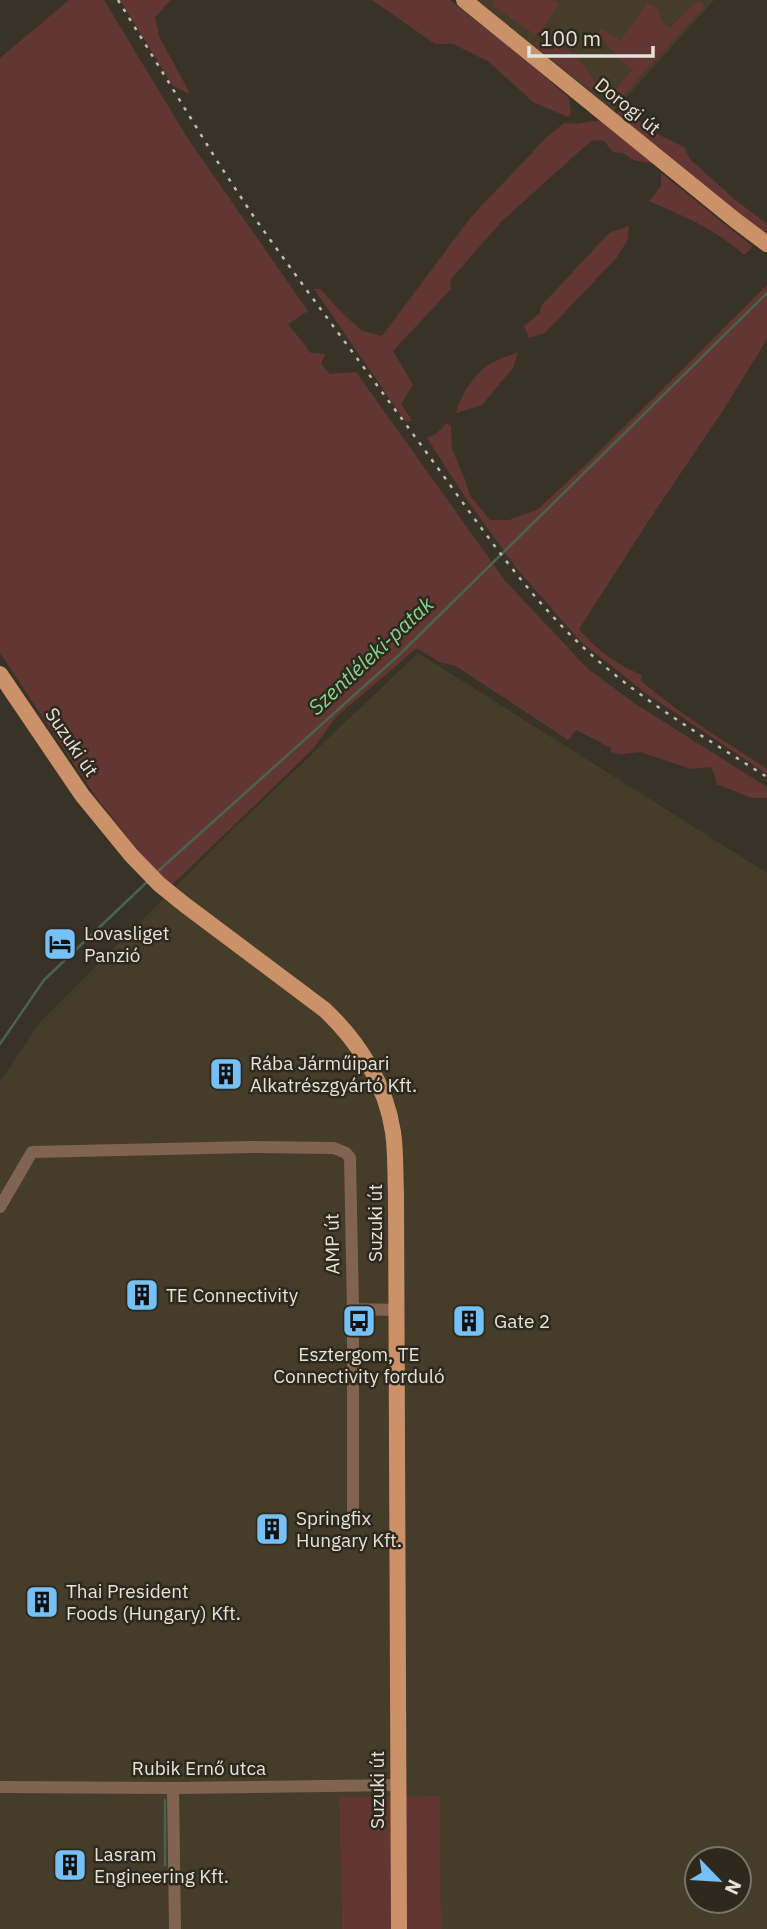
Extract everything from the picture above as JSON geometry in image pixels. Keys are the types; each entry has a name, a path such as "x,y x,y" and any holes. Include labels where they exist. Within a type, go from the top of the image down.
{"main road":[{"name":"Dorogi út","path":"464,0 767,244"},
{"name":"Suzuki út","path":"0,674 82,795 114,835 159,884 324,1010 347,1032 370,1068 386,1101 394,1135 399,1929"}],"street":[{"name":"AMP út","path":"0,1207 33,1152 334,1148 346,1153 350,1158 353,1309 353,1517"},
{"path":"353,1309 396,1310"},
{"name":"Rubik Ernő utca","path":"0,1787 398,1785"},
{"path":"173,1788 175,1929"}],"shaded area":[{"path":"69,0 104,0 190,142 308,311 288,324 311,353 325,354 321,364 330,374 356,372 506,582 588,669 634,703 767,787 767,798 752,798 716,784 711,767 691,769 641,752 611,752 611,748 576,730 568,740 456,666 439,662 417,648 336,717 312,750 172,885 150,866 96,797 0,653 0,58"},
{"path":"120,0 171,0 155,17 159,36 190,94 173,86"},
{"path":"372,0 450,0 569,98 571,113 568,117 533,102 489,62 453,44 435,44"},
{"path":"475,0 714,0 613,112"},
{"path":"493,0 551,0 559,3 542,31 534,34 492,5"},
{"path":"701,1 704,7 615,104 610,103 608,98 632,70 596,35 602,28 620,41 647,3 658,9 662,22 670,28 694,3"},
{"path":"534,42 547,42 566,48 579,60 598,86 592,91 541,51"},
{"path":"627,100 630,112 647,129 684,147 690,159 734,199 767,224 767,239 616,115"},
{"path":"601,121 655,164 633,160 623,153 613,152 604,141 592,140 503,220 450,280 451,289 393,351 413,385 401,404 412,421 405,421 314,289 321,289 362,331 382,336 471,217 546,138 564,123"},
{"path":"661,173 753,247 744,255 711,230 649,201 661,186"},
{"path":"629,226 628,239 618,256 545,333 529,338 524,326 540,313 541,306 609,233"},
{"path":"767,285 767,339 579,629 592,644 608,656 642,675 641,681 656,693 767,769 767,774 647,694 581,642 517,569 427,438 436,434 447,423 451,426 452,449 470,496 490,520 509,520 537,510"},
{"path":"518,352 513,368 482,405 456,413 468,387 482,370"},
{"path":"418,653 767,873 767,1929 441,1929 440,1796 339,1798 342,1929 0,1929 0,1082 40,1022 234,828"},
{"path":"440,1796 441,1929 342,1929 339,1797"}],"waterway":[{"name":"Szentléleki-patak","path":"157,872 399,655 767,293"},
{"name":"Szentléleki-patak","path":"0,1044 44,980 148,881"},
{"path":"165,1800 165,1865"}],"railway":[{"path":"118,0 254,217 486,534 543,606 585,649 628,685 767,777"}],"place":[{"name":"Lovasliget Panzió","path":"60,944"},
{"name":"Rába Járműipari Alkatrészgyártó Kft.","path":"226,1074"},
{"name":"TE Connectivity","path":"142,1295"},
{"name":"Esztergom, TE Connectivity forduló","path":"359,1321"},
{"name":"Gate 2","path":"469,1321"},
{"name":"Springfix Hungary Kft.","path":"272,1529"},
{"name":"Thai President Foods (Hungary) Kft.","path":"42,1602"},
{"name":"Lasram Engineering Kft.","path":"70,1865"}]}
